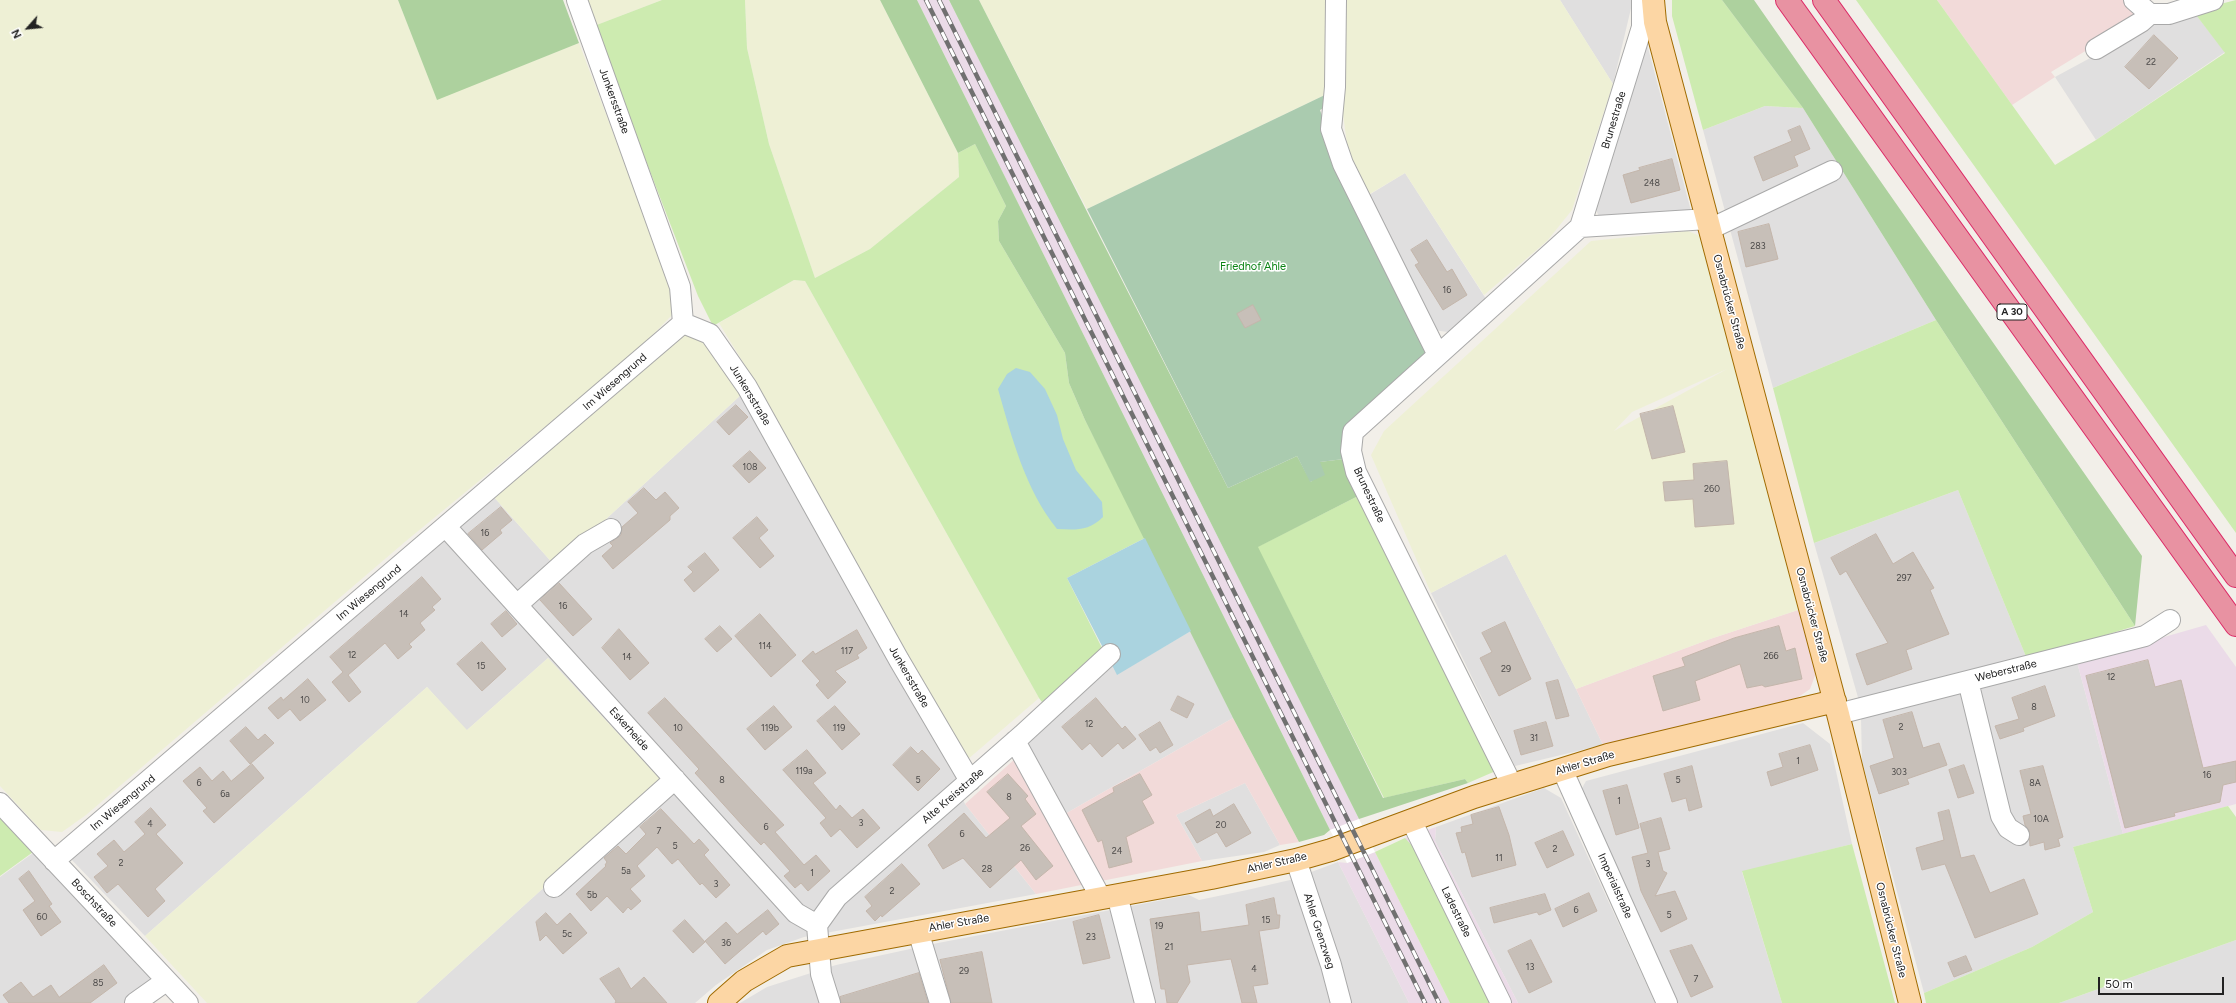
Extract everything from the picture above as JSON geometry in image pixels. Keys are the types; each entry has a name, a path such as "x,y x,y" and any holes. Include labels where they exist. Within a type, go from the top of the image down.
{"highway":[{"name":"A 30","path":"1787,0 2236,625"},
{"name":"A 30","path":"1824,0 2236,576"}],"main road":[{"name":"Osnabrücker Straße","path":"1654,0 1649,24 1709,224 1836,707 1910,1003"},
{"name":"Ahler Straße","path":"719,1003 744,981 787,956 1296,860 1512,785 1608,755 1836,707"}],"street":[{"name":"Junkersstraße","path":"577,0 680,287 683,323 710,334 747,387 899,660 970,780"},
{"path":"1336,0 1335,87 1330,129 1343,164 1438,355"},
{"name":"Brunestraße","path":"1512,785 1356,472 1351,451 1353,432 1580,227 1649,24 1642,0"},
{"path":"2134,0 2150,14 2169,14 2213,0"},
{"path":"2096,50 2141,22 2150,14"},
{"path":"1580,227 1709,224 1832,171"},
{"name":"Im Wiesengrund","path":"54,861 446,528 683,323"},
{"name":"Eskerheide","path":"446,528 796,913 817,925"},
{"path":"517,605 585,544 611,529"},
{"name":"Weberstraße","path":"1836,707 1968,681 2145,636 2170,620"},
{"name":"Alte Kreisstraße","path":"817,925 837,897 1015,741 1110,654"},
{"path":"1968,681 2001,816 2008,828 2019,835"},
{"path":"1015,741 1109,896 1144,1003"},
{"name":"Imperialstraße","path":"1562,769 1667,1003"},
{"path":"554,887 675,779"},
{"name":"Boschstraße","path":"0,803 188,1003"},
{"name":"Ladestraße","path":"1411,820 1501,1003"},
{"name":"Ahler Grenzweg","path":"1296,860 1331,965 1341,1003"},
{"path":"817,925 821,974 830,1003"},
{"path":"918,931 940,1003"},
{"path":"136,1003 166,981"}],"shaded area":[{"path":"917,0 949,0 1359,819 1330,830"},
{"path":"1560,0 1633,0 1613,84"},
{"path":"1937,0 2126,0 2137,12 2136,20 2051,72 2055,77 2012,105"},
{"path":"2193,11 2225,52 2096,140 2055,77 2155,23"},
{"path":"1647,44 1691,211 1601,221 1596,210 1626,99"},
{"path":"1765,106 1803,108 1936,320 1773,388 1703,130"},
{"path":"1405,173 1488,302 1448,332 1433,330 1364,198"},
{"path":"755,382 967,760 959,790 965,804 1036,894 804,937 767,950 716,985 695,1003 416,1003 662,781 548,658 466,731 427,687 145,936 70,858 493,496 555,566"},
{"path":"1958,490 2027,659 1859,701 1814,543"},
{"path":"1506,554 1576,689 1603,745 1515,766 1431,593"},
{"path":"1801,609 1816,673 1810,689 1797,698 1603,745 1576,689 1710,639"},
{"path":"2206,625 2236,667 2236,804 2123,834 2077,662"},
{"path":"1191,631 1233,718 1065,814 1024,736 1109,661 1117,674"},
{"path":"2077,662 2123,834 2073,847 2093,912 2032,947 1924,993 1862,761 1861,718"},
{"path":"1233,718 1299,842 1280,845 1245,783 1176,815 1202,861 1036,894 965,804 1027,748 1065,814"},
{"path":"1803,723 1830,744 1852,844 1742,872 1782,1003 1677,1003 1581,790 1586,781"},
{"path":"1245,783 1280,845 1264,852 1202,861 1176,815"},
{"path":"1544,788 1561,798 1655,1003 1518,1003 1435,841 1436,827"},
{"path":"1436,827 1435,841 1518,1003 1492,1003 1405,838"},
{"path":"40,848 166,981 135,1003 0,1003 0,877"},
{"path":"1375,852 1450,1003 1409,1003 1338,862 1347,863"},
{"path":"1338,862 1409,1003 740,1003 767,987 836,965 938,943 1189,895 1199,900 1290,880"},
{"path":"2236,940 2236,1003 2059,1003 2073,998"}],"green space":[{"path":"0,0 398,0 437,99 579,43 659,254 672,297 672,315 636,352 406,541 86,815 62,832 41,830 0,786"},
{"path":"398,0 563,0 579,43 437,100"},
{"path":"584,0 662,0 594,26"},
{"path":"662,0 745,0 747,48 769,144 815,278 870,249 959,177 958,153 975,144 1006,206 998,221 999,241 1065,353 1069,383 1085,420 1145,538 1067,578 1105,654 1047,709 1039,698 805,281 794,280 713,326 698,296 594,26"},
{"path":"745,0 880,0 958,153 959,177 870,249 815,278 769,144 747,48"},
{"path":"880,0 917,0 1330,830 1324,835 1299,842 1233,718 1085,420 1069,383 1065,353 999,241 998,221 1006,206 975,144 958,153"},
{"path":"949,0 979,0 1228,488 1297,456 1311,482 1319,462 1344,459 1360,495 1258,547 1383,798 1465,779 1468,783 1359,819"},
{"path":"979,0 1328,0 1329,93 1087,209"},
{"path":"1342,0 1560,0 1613,84 1572,210 1547,241 1484,295 1405,173 1368,195 1354,167 1347,144 1343,114"},
{"path":"1672,0 1722,0 1803,108 1765,106 1703,130 1672,16"},
{"path":"1722,0 1754,0 2142,556 2135,626 1936,320 1803,108"},
{"path":"1856,0 1937,0 2055,165 2096,140 2225,53 2193,11 2236,0 2236,533"},
{"name":"Friedhof Ahle","path":"1329,93 1330,105 1320,110 1338,163 1430,349 1343,428 1344,459 1320,462 1325,475 1310,482 1297,456 1228,488 1087,209"},
{"path":"1688,231 1700,236 1801,609 1710,639 1576,689 1506,554 1431,593 1371,455 1384,431 1591,241","holes":["1727,369 1614,431 1632,412"]},
{"path":"794,280 805,281 1039,698 967,760 755,382 719,323"},
{"path":"1936,320 2135,626 2027,659 1958,490 1814,543 1773,388"},
{"path":"682,332 698,336 709,348 742,394 555,566 493,496"},
{"path":"1360,495 1498,770 1468,783 1465,779 1384,798 1257,547"},
{"path":"548,658 662,781 416,1003 207,1003 145,936 427,687 467,730"},
{"path":"2228,806 2236,817 2236,940 2059,1003 1926,1003 1924,993 2032,947 2093,912 2073,847"},
{"path":"0,807 40,847 0,876"},
{"path":"1405,838 1417,851 1492,1003 1450,1003 1375,852"},
{"path":"1852,844 1895,1003 1782,1003 1742,871"}],"water":[{"path":"1016,368 1030,372 1045,389 1057,415 1063,439 1076,470 1102,502 1103,517 1093,525 1082,529 1057,529 1036,497 1014,444 998,389 1007,374"},
{"path":"1145,538 1191,631 1117,675 1067,578"}],"pier":[{"path":"1359,819 1375,852 1347,863 1330,830"}],"building":[{"path":"2154,35 2178,58 2149,89 2125,67"},
{"path":"1800,126 1810,149 1794,156 1798,166 1763,181 1754,157 1792,141 1788,131"},
{"path":"1672,159 1680,190 1631,203 1623,175 1640,170 1639,168"},
{"path":"1769,224 1778,259 1746,267 1738,232"},
{"path":"1427,240 1447,272 1452,269 1467,295 1443,310 1415,265 1419,263 1411,250"},
{"path":"1253,305 1261,320 1245,328 1237,314"},
{"path":"736,405 748,417 729,435 717,422"},
{"path":"1673,406 1685,452 1652,459 1640,414"},
{"path":"750,451 766,468 749,483 733,466"},
{"path":"1727,461 1734,524 1695,527 1693,499 1665,501 1663,482 1694,480 1693,464"},
{"path":"644,488 656,500 665,492 679,508 670,516 670,520 613,569 602,556 613,546 610,543 621,535 622,527 638,513 628,502"},
{"path":"501,507 512,520 500,530 502,533 482,550 468,534"},
{"path":"757,517 768,530 759,538 774,556 760,568 733,538"},
{"path":"1876,534 1893,564 1913,552 1934,588 1930,590 1949,634 1906,650 1912,669 1867,685 1856,654 1888,643 1846,571 1840,575 1831,558"},
{"path":"705,553 719,570 694,592 684,580 693,572 688,567"},
{"path":"422,577 441,599 432,607 435,610 420,623 425,630 409,644 412,647 398,659 385,643 348,675 361,692 349,702 332,682 343,672 330,657"},
{"path":"559,583 592,619 573,636 540,600"},
{"path":"506,611 517,624 502,637 491,624"},
{"path":"760,614 796,655 771,677 735,636"},
{"path":"1505,622 1531,679 1499,696 1480,658 1492,652 1482,633"},
{"path":"720,626 732,639 717,652 705,639"},
{"path":"1779,626 1786,651 1795,648 1802,679 1765,687 1762,685 1747,688 1740,664 1695,681 1700,700 1663,711 1653,676 1685,666 1682,658 1734,638"},
{"path":"619,629 649,663 630,680 602,648"},
{"path":"857,630 867,648 857,655 859,658 835,671 846,682 828,699 816,685 820,681 802,661 813,651 815,654"},
{"path":"482,642 506,669 482,691 457,664"},
{"path":"2148,660 2155,687 2181,680 2203,768 2236,761 2236,782 2223,785 2220,802 2174,813 2175,816 2125,828 2086,676"},
{"path":"308,679 326,700 300,721 290,709 278,719 268,708 281,697 283,700"},
{"path":"1558,680 1569,716 1556,719 1546,683"},
{"path":"2045,686 2055,716 2023,728 2024,731 2000,739 1995,726 2019,719 2012,698"},
{"path":"1178,696 1194,704 1187,718 1171,710"},
{"path":"665,698 784,825 775,832 804,865 816,855 830,871 808,891 801,883 795,888 784,876 790,871 764,842 761,845 695,773 699,769 648,713"},
{"path":"1096,698 1122,729 1125,726 1136,739 1123,749 1118,743 1102,757 1090,743 1082,750 1062,727"},
{"path":"774,706 792,727 765,750 747,729"},
{"path":"835,706 860,734 842,750 817,721"},
{"path":"1912,712 1923,748 1939,743 1947,765 1907,779 1909,784 1879,794 1870,766 1894,758 1883,720"},
{"path":"1160,722 1173,745 1160,753 1156,747 1150,751 1139,735"},
{"path":"1546,722 1553,746 1521,755 1514,731"},
{"path":"246,727 258,740 265,734 274,743 250,764 230,741"},
{"path":"1810,745 1818,770 1771,786 1767,772 1783,767 1779,754"},
{"path":"911,747 918,754 922,750 940,769 918,791 893,765"},
{"path":"807,750 826,773 813,783 836,810 840,805 852,818 863,809 880,828 857,848 840,829 831,837 820,823 826,818 783,770"},
{"path":"252,764 264,778 214,823 203,811 207,808 183,781 200,767 212,781 223,771 231,781"},
{"path":"1964,765 1974,793 1958,798 1949,770"},
{"path":"1692,766 1702,807 1689,811 1686,798 1672,802 1664,774"},
{"path":"2043,766 2063,837 2058,839 2060,846 2045,850 2044,842 2030,846 2029,830 2025,825 2023,816 2031,814 2020,771"},
{"path":"1008,774 1028,796 1025,799 1036,814 1021,826 1053,866 1036,880 1021,860 990,888 963,858 943,869 928,845 964,813 986,838 1010,818 987,792"},
{"path":"1140,774 1152,795 1142,801 1154,823 1126,837 1132,862 1109,868 1102,840 1098,842 1082,810 1114,792 1113,788"},
{"path":"1627,785 1639,828 1616,835 1603,791"},
{"path":"1234,804 1251,833 1226,847 1217,832 1197,843 1185,823 1210,809 1213,816"},
{"path":"1499,807 1509,835 1516,865 1472,877 1465,852 1462,853 1456,833 1462,832 1461,827 1473,824 1471,815"},
{"path":"151,808 166,825 156,834 183,863 155,889 165,901 148,917 118,884 107,893 94,877 108,866 97,854 114,840 124,852 145,834 135,822"},
{"path":"661,809 694,844 699,839 709,850 704,855 730,885 716,898 702,883 700,885 678,859 672,864 657,847 637,866 645,876 630,889 641,901 631,910 628,907 623,913 607,896 591,911 576,894 606,866 605,865 607,862 604,858 618,846 626,854 646,834 640,827"},
{"path":"1949,810 1961,858 1974,855 1990,893 2024,879 2038,914 1975,938 1945,864 1922,870 1916,848 1944,840 1938,813"},
{"path":"1661,818 1670,849 1658,852 1663,871 1667,873 1655,896 1675,891 1687,919 1661,932 1641,891 1632,857 1648,853 1640,824"},
{"path":"1563,831 1574,855 1547,868 1535,843"},
{"path":"902,864 920,884 882,917 881,915 875,921 866,911 872,906 865,897"},
{"path":"29,871 52,904 49,906 61,922 41,936 23,910 35,901 19,879"},
{"path":"1589,893 1597,911 1563,927 1555,909"},
{"path":"1545,894 1551,910 1539,915 1537,912 1494,923 1490,908"},
{"path":"1274,898 1277,915 1280,915 1279,928 1259,931 1268,984 1253,986 1257,1003 1242,1003 1231,959 1187,965 1190,982 1177,1003 1167,1003 1165,989 1161,989 1150,919 1199,912 1201,932 1249,925 1246,905"},
{"path":"768,910 779,924 766,935 763,931 725,964 705,941 726,922 737,934"},
{"path":"546,913 557,925 570,913 587,933 563,954 546,935 540,941 536,922"},
{"path":"1099,915 1110,958 1083,964 1073,922"},
{"path":"685,920 705,942 693,953 673,931"},
{"path":"1531,940 1552,982 1529,993 1508,951"},
{"path":"1692,945 1713,987 1691,997 1670,951"},
{"path":"982,952 992,1003 951,1003 940,960"},
{"path":"1966,956 1972,970 1954,977 1948,963"},
{"path":"104,965 117,983 90,1003 9,1003 3,995 21,982 33,997 51,985 59,997"},
{"path":"619,968 631,989 644,977 667,1003 615,1003 616,1001 600,979"},
{"path":"919,973 928,1003 841,1003 840,997"}],"railway":[{"path":"926,0 1425,1003"},
{"path":"939,0 1439,1003"}]}
